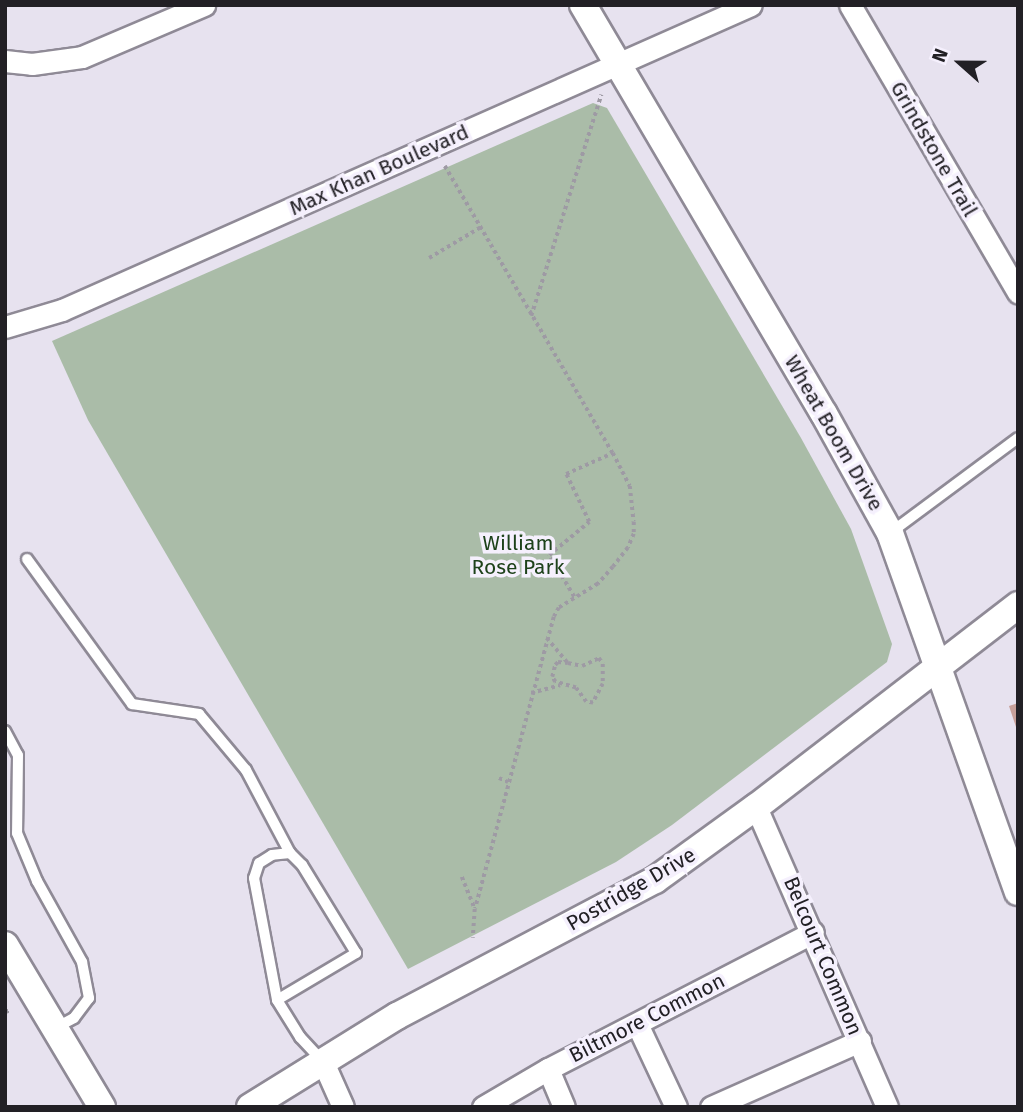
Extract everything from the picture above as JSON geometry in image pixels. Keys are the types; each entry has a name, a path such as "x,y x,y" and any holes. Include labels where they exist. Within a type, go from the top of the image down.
{"street":[{"path":"5,61 32,64 82,57 204,5"},
{"name":"Wheat Boom Drive","path":"583,5 824,414 890,533 1018,892"},
{"name":"Max Khan Boulevard","path":"5,327 62,310 751,5"},
{"name":"Grindstone Trail","path":"850,5 1018,292"},
{"name":"Postridge Drive","path":"250,1107 397,1016 638,890 756,807 1018,605"},
{"name":"Belcourt Common","path":"756,807 813,932 887,1107"},
{"name":"Biltmore Common","path":"483,1107 548,1069 813,932"},
{"path":"5,944 102,1107"},
{"path":"637,1024 676,1107"},
{"path":"711,1107 860,1041"},
{"path":"323,1062 342,1107"},
{"path":"548,1069 564,1107"}],"lane":[{"path":"890,533 1018,438"},
{"path":"27,559 132,704 199,713 246,770 289,853 302,865 356,953 277,1000"},
{"path":"5,731 18,755 17,833 37,881 82,962 89,998 75,1018 55,1028"},
{"path":"289,853 272,855 259,863 254,878 277,1000 300,1037 323,1062"}],"path":[{"path":"531,316 601,96"},
{"path":"445,166 630,486 634,534 628,548 598,584 559,608 547,638 474,909 473,938"},
{"path":"429,258 481,227"},
{"path":"574,597 549,555 589,522 566,474 613,453"},
{"path":"547,638 568,663"},
{"path":"598,658 606,669 603,684 593,703 586,702 576,688 562,684 552,677 555,665 568,663 582,666 598,658"},
{"path":"531,693 562,684"},
{"path":"499,778 508,782"},
{"path":"462,877 474,909"},
{"path":"5,1012 11,1010"}],"green space":[{"name":"William Rose Park","path":"593,103 607,108 801,438 851,529 892,644 887,662 672,825 616,862 408,969 88,420 52,341"}],"building":[{"path":"1018,703 1018,730 1017,730 1009,706"}]}
